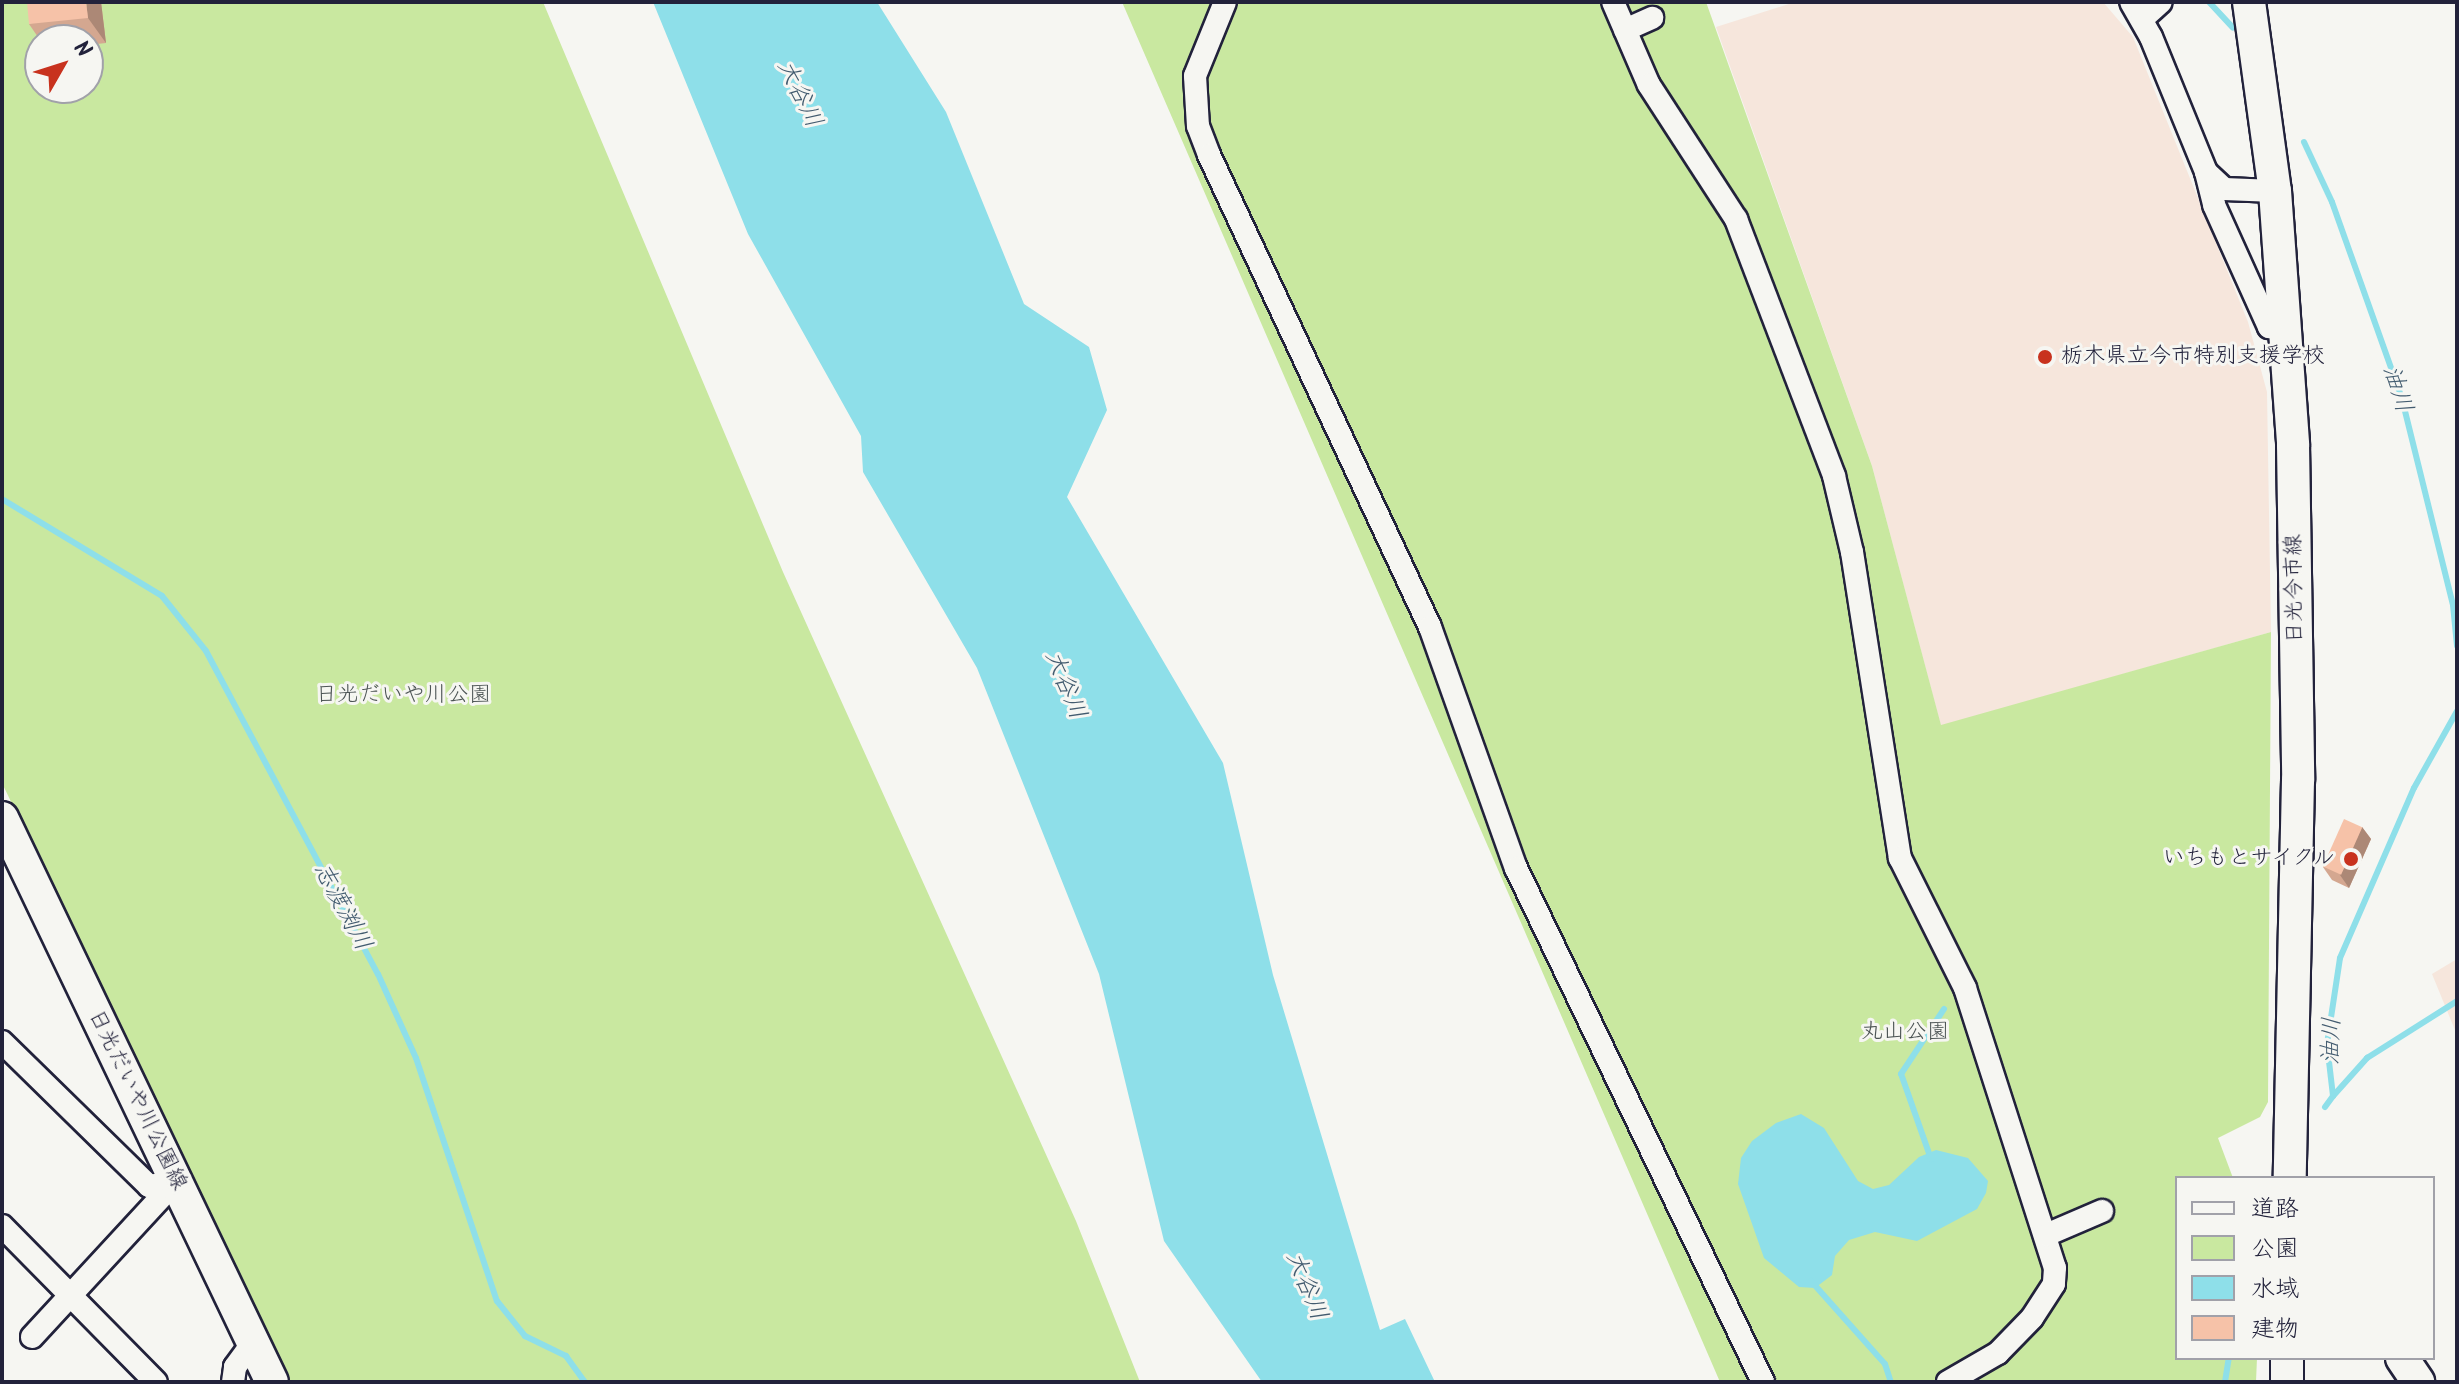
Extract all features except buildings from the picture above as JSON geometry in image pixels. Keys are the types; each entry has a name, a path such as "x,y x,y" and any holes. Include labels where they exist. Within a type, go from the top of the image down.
{"main road":[{"name":"日光今市線","path":"2249,2 2275,191 2282,327 2293,445 2298,780 2290,1176"},
{"name":"日光だいや川公園線","path":"2,818 272,1382"},
{"path":"2287,1360 2287,1382"},
{"path":"2403,1360 2418,1382"}],"street":[{"path":"1225,2 1195,76 1198,126 1209,155 1430,627 1516,868 1763,1382"},
{"path":"1613,2 1649,85 1736,219 1834,476 1852,552 1900,858 1965,988 2055,1268 2045,1300 1998,1353 1948,1382"},
{"path":"2161,2 2137,10 2206,172 2214,205 2269,327 2282,327"},
{"path":"1625,30 1652,18"},
{"path":"2206,172 2224,189 2275,191"},
{"path":"2,1042 149,1186 176,1181"},
{"path":"32,1337 176,1181"},
{"path":"2046,1235 2102,1211"},
{"path":"2,1226 156,1382"},
{"path":"233,1382 235,1367 253,1342"}],"shaded area":[{"name":"栃木県立今市特別支援学校","path":"1795,2 2103,2 2133,37 2248,322 2267,392 2271,632 1941,726 1872,466 1716,27"},
{"path":"2457,959 2457,1035 2432,974"}],"green space":[{"name":"日光だいや川公園","path":"2,2 543,2 783,572 1076,1221 1140,1382 290,1382 2,783"},
{"name":"丸山公園","path":"1122,2 1706,2 1872,466 1941,725 2271,632 2268,1102 2260,1117 2218,1138 2232,1176 2175,1176 2175,1360 2257,1360 2256,1382 1720,1382"}],"water":[{"name":"大谷川","path":"653,2 877,2 946,112 1024,304 1089,347 1107,410 1067,497 1223,763 1273,975 1380,1330 1405,1319 1435,1382 1262,1382 1164,1241 1099,974 977,668 863,472 861,436 748,234"},
{"path":"1801,1114 1824,1128 1858,1181 1873,1189 1889,1185 1919,1157 1936,1150 1968,1158 1988,1181 1986,1193 1977,1209 1917,1241 1875,1232 1849,1240 1835,1256 1832,1275 1815,1288 1799,1287 1764,1258 1738,1184 1741,1158 1752,1141 1776,1123"}],"waterway":[{"name":"油川","path":"2209,2 2233,28"},
{"name":"油川","path":"2304,142 2332,202 2402,399 2453,605 2457,646"},
{"name":"志渡渕川","path":"2,499 162,596 206,651 378,974 416,1058 497,1301 525,1336 566,1356 585,1382"},
{"name":"油川","path":"2325,1107 2333,1096 2327,1044 2340,958 2414,788 2457,711"},
{"path":"2334,1095 2367,1058 2457,1001"},
{"path":"1931,1159 1901,1074 1944,1009"},
{"path":"1811,1281 1885,1364 1891,1382"},
{"name":"油川","path":"2225,1382 2229,1360"}],"place":[{"name":"栃木県立今市特別支援学校","path":"2045,357"},
{"name":"いちもとサイクル","path":"2351,859"}]}
